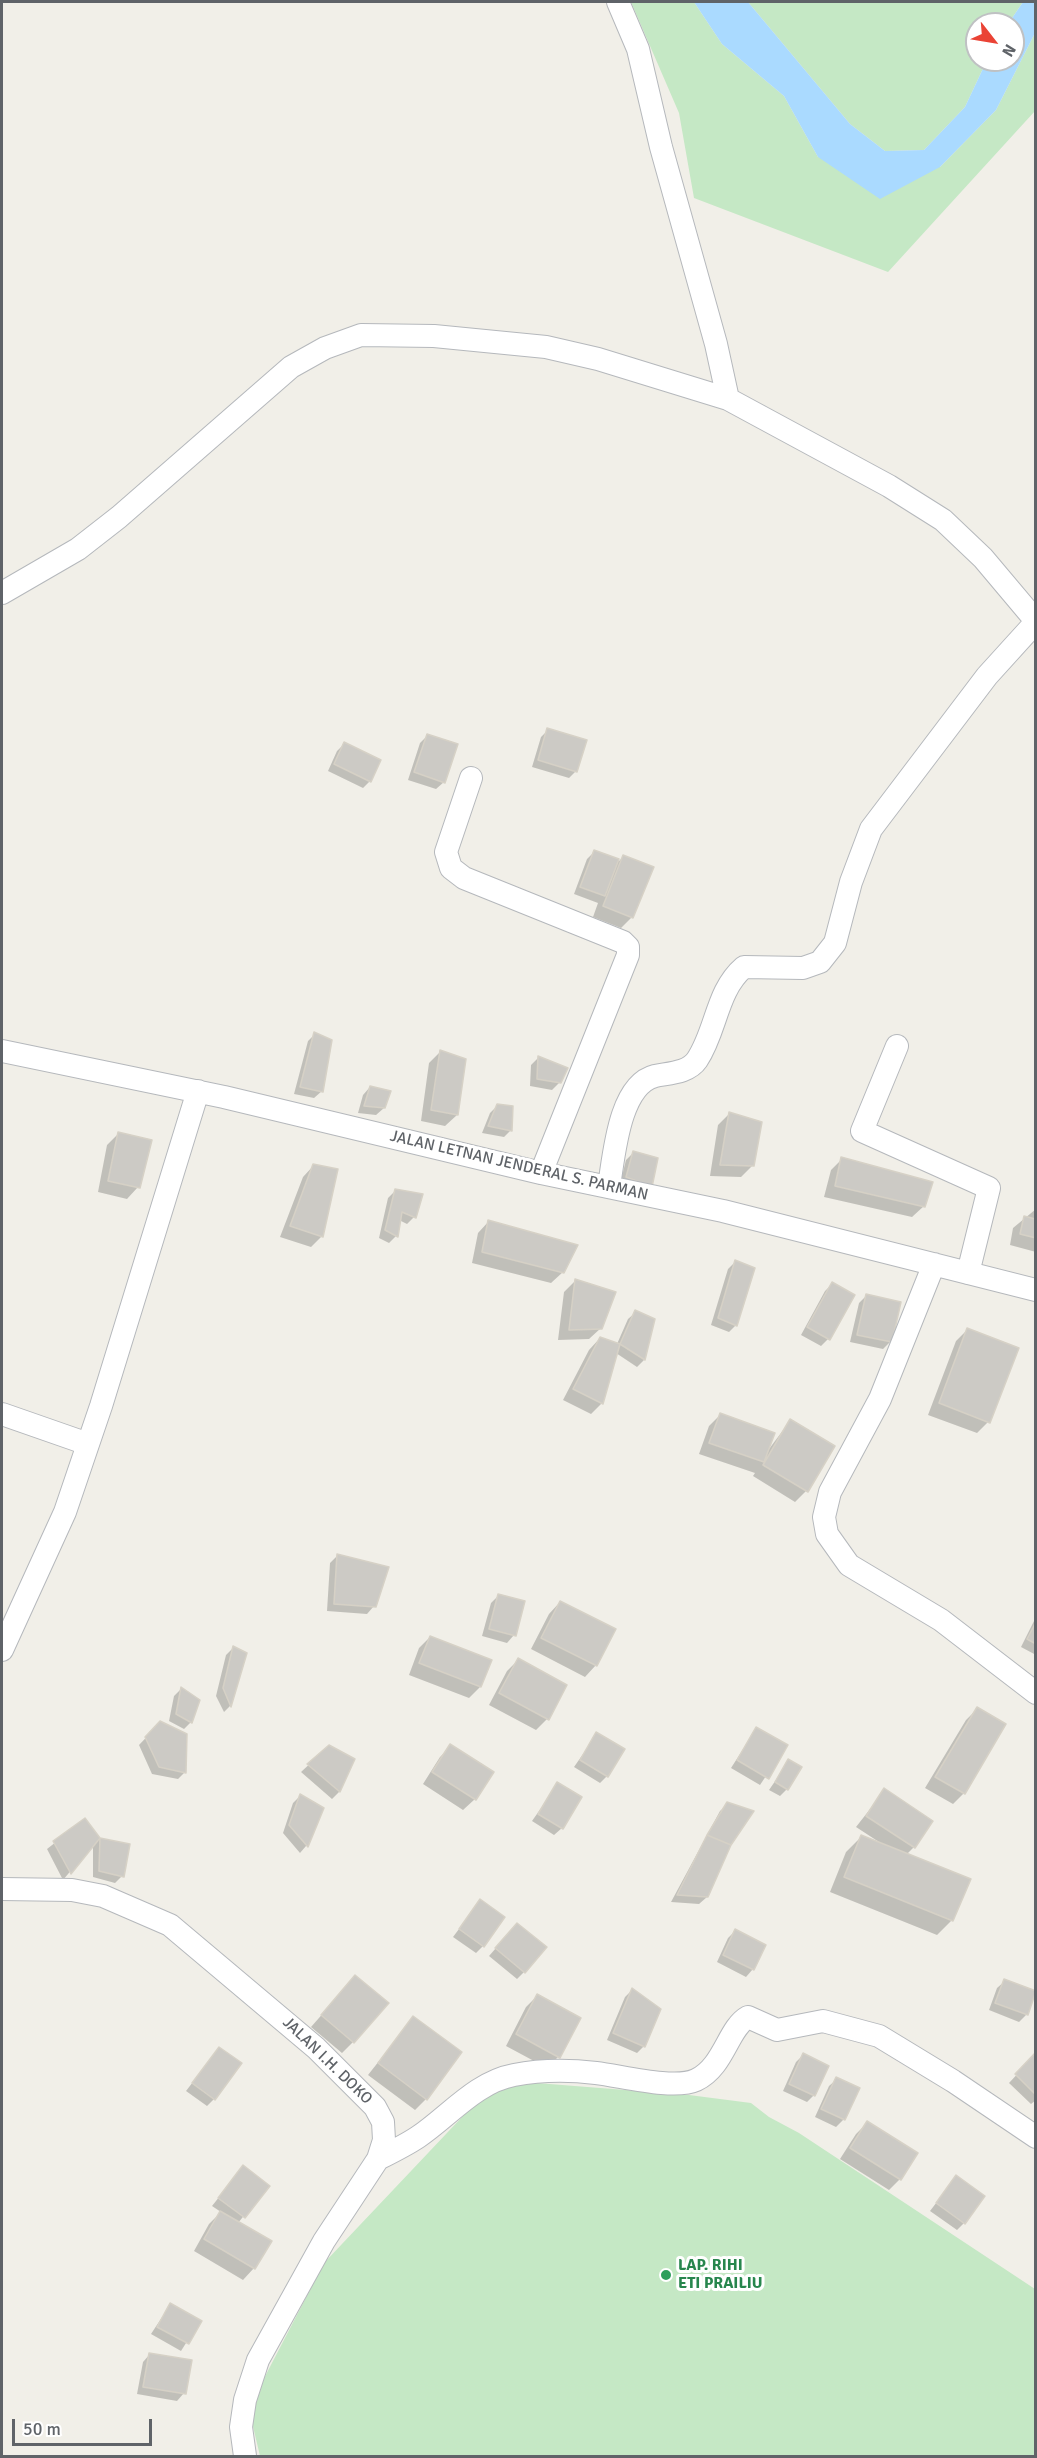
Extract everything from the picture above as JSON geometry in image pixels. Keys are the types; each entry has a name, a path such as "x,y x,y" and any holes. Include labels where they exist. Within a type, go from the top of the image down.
{"street":[{"path":"618,2 638,49 661,147 716,344 728,399"},
{"path":"2,593 78,549 119,518 291,367 324,348 361,335 434,336 546,347 598,359 728,399 889,486 943,520 983,558 1035,622 987,676 871,829 851,882 835,944 820,962 804,968 744,967 727,985 708,1039 695,1063 678,1073 652,1077 636,1089 621,1119 609,1186"},
{"path":"471,778 446,852 451,868 464,878 623,942 628,947 628,955 541,1173"},
{"path":"897,1046 862,1131 989,1188 968,1274"},
{"name":"JALAN LETNAN JENDERAL S. PARMAN","path":"2,1051 198,1091 541,1173 609,1186 841,1239 1035,1290"},
{"path":"3,1646 65,1512 198,1091"},
{"path":"934,1264 880,1399 830,1492 824,1517 827,1534 849,1565 941,1620 1035,1693"},
{"path":"2,1414 88,1444"},
{"name":"JALAN I.H. DOKO","path":"2,1889 72,1890 103,1896 170,1924 316,2048 375,2107 383,2122 384,2140 378,2159 324,2241 258,2360 244,2400 241,2427 245,2457"},
{"path":"378,2159 419,2136 483,2087 512,2075 563,2072 676,2084 695,2081 712,2070 740,2025 748,2018 777,2030 823,2021 879,2036 953,2081 1035,2138"}],"green space":[{"path":"631,2 694,2 722,44 784,96 818,157 940,167 996,110 1015,72 1025,72 1025,53 1035,33 1035,111 888,272 694,198 679,113"},
{"path":"748,2 1023,2 1016,12 965,12 965,72 981,72 965,107 924,150 885,151 850,124"},
{"name":"LAP. RIHI ETI PRAILIU","path":"524,2082 689,2095 751,2103 769,2117 799,2133 1035,2289 1035,2456 260,2456 251,2418 260,2386 324,2263 481,2097"}],"water":[{"path":"694,2 748,2 850,124 885,151 924,150 965,107 981,72 1015,72 996,110 940,167 880,199 818,157 784,96 722,44"},
{"path":"1023,2 1035,2 1035,33 1025,53 1025,12 1016,12"}],"building":[{"path":"547,728 587,740 577,772 538,760"},
{"path":"427,734 458,744 445,783 414,772"},
{"path":"344,742 381,760 371,782 334,764"},
{"path":"594,850 619,859 605,896 580,887"},
{"path":"623,855 654,867 633,918 603,906"},
{"path":"314,1032 332,1040 323,1092 300,1087"},
{"path":"440,1050 466,1059 458,1115 431,1110"},
{"path":"538,1056 568,1068 561,1083 537,1079"},
{"path":"370,1086 391,1091 385,1108 364,1106"},
{"path":"497,1104 513,1106 512,1131 488,1126"},
{"path":"729,1112 762,1122 754,1166 720,1165"},
{"path":"118,1132 152,1140 140,1188 108,1181"},
{"path":"633,1151 658,1158 652,1187 626,1177"},
{"path":"841,1157 933,1182 925,1207 835,1186"},
{"path":"313,1164 338,1169 323,1237 290,1226"},
{"path":"395,1189 423,1194 416,1218 402,1212 398,1237 385,1230"},
{"path":"1024,1216 1035,1219 1036,1216 1036,1238 1020,1234"},
{"path":"488,1220 578,1245 564,1273 482,1252"},
{"path":"735,1260 755,1268 737,1326 718,1318"},
{"path":"575,1279 616,1292 602,1329 569,1330"},
{"path":"832,1282 855,1295 830,1340 807,1327"},
{"path":"866,1294 901,1302 892,1342 857,1335"},
{"path":"635,1310 655,1319 645,1360 620,1344"},
{"path":"967,1328 1019,1348 990,1423 939,1403"},
{"path":"600,1337 620,1344 603,1404 573,1389"},
{"path":"720,1413 775,1433 764,1462 709,1443"},
{"path":"790,1419 835,1446 808,1492 763,1465"},
{"path":"337,1554 389,1567 376,1607 334,1604"},
{"path":"498,1594 525,1601 516,1636 489,1629"},
{"path":"560,1601 616,1629 597,1666 541,1638"},
{"path":"1036,1622 1036,1644 1027,1639"},
{"path":"430,1636 492,1660 481,1687 419,1663"},
{"path":"233,1646 247,1653 231,1707 223,1688"},
{"path":"518,1658 567,1685 549,1720 499,1693"},
{"path":"181,1687 200,1700 192,1723 176,1714"},
{"path":"977,1707 1006,1724 965,1794 935,1777"},
{"path":"160,1721 187,1734 186,1773 159,1767 145,1737"},
{"path":"756,1727 788,1745 769,1779 737,1760"},
{"path":"596,1732 625,1749 608,1777 580,1760"},
{"path":"450,1744 494,1772 476,1800 432,1772"},
{"path":"329,1745 355,1759 340,1792 307,1764"},
{"path":"788,1759 802,1767 788,1790 775,1782"},
{"path":"557,1782 582,1797 563,1829 538,1814"},
{"path":"884,1788 933,1821 915,1848 866,1816"},
{"path":"300,1794 324,1808 308,1847 289,1825"},
{"path":"727,1802 754,1811 731,1845 707,1835"},
{"path":"85,1818 100,1838 71,1874 53,1841"},
{"path":"707,1835 731,1845 708,1897 677,1895"},
{"path":"861,1835 971,1879 953,1921 844,1877"},
{"path":"100,1838 130,1844 124,1877 99,1871"},
{"path":"480,1899 505,1917 484,1947 459,1929"},
{"path":"517,1923 547,1947 525,1973 495,1948"},
{"path":"735,1929 766,1945 754,1970 723,1955"},
{"path":"355,1975 389,2003 354,2043 321,2015"},
{"path":"1004,1979 1036,1991 1028,2015 995,2003"},
{"path":"632,1988 661,2009 645,2047 613,2033"},
{"path":"537,1994 581,2018 560,2058 516,2034"},
{"path":"413,2016 462,2052 427,2100 378,2063"},
{"path":"219,2047 242,2063 215,2100 192,2083"},
{"path":"1036,2052 1036,2095 1015,2074"},
{"path":"803,2053 829,2066 815,2096 789,2084"},
{"path":"836,2077 860,2088 845,2120 821,2109"},
{"path":"867,2121 918,2153 901,2180 850,2148"},
{"path":"243,2165 270,2186 245,2218 218,2198"},
{"path":"956,2175 985,2196 965,2224 936,2203"},
{"path":"220,2211 272,2241 255,2269 204,2239"},
{"path":"170,2303 202,2321 189,2344 157,2327"},
{"path":"149,2353 192,2360 186,2394 143,2387"}],"place":[{"name":"LAP. RIHI ETI PRAILIU","path":"666,2275"}]}
